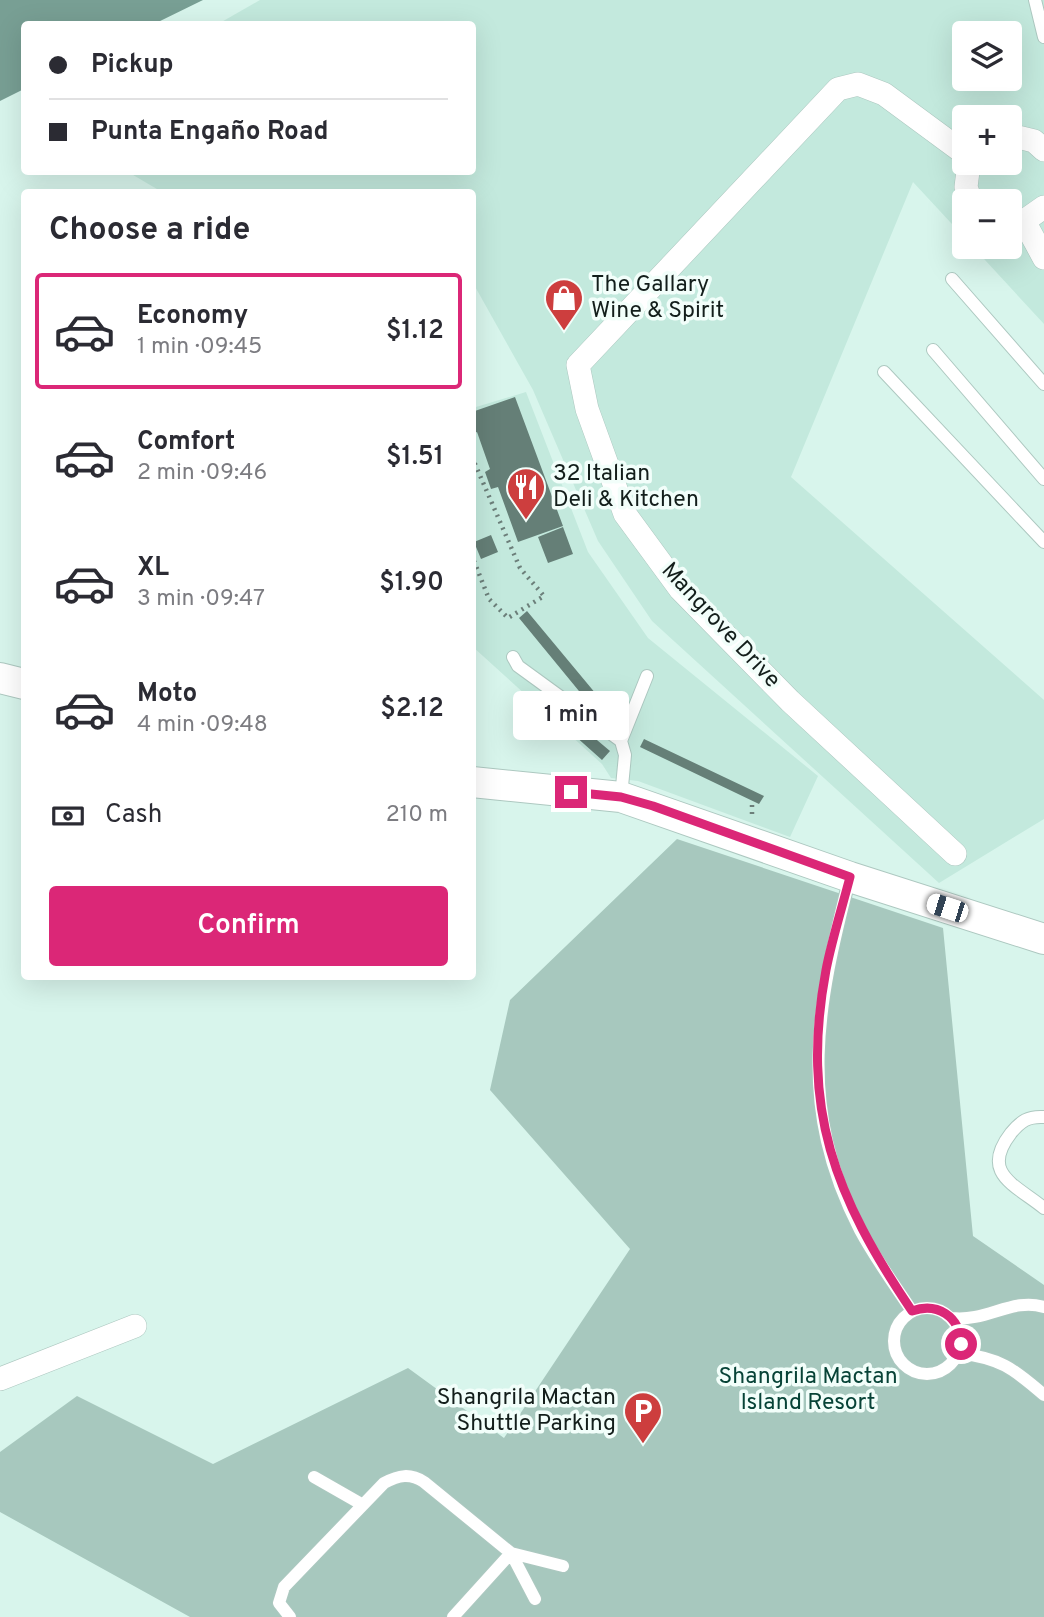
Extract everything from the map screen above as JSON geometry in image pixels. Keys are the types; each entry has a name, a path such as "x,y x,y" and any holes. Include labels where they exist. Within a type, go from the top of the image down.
{"street":[{"name":"Mangrove Drive","path":"952,144 884,94 858,84 838,89 578,365 587,409 625,514 680,589 790,701 955,854"},
{"path":"1022,138 1034,141 1044,150"},
{"path":"1022,219 1044,207"},
{"path":"1022,229 1044,258"},
{"path":"0,678 21,683"},
{"path":"476,782 621,797 850,877 1044,939"},
{"path":"0,1378 135,1326"}],"lane":[{"path":"1035,0 1044,37"},
{"path":"951,279 1044,384"},
{"path":"933,350 1044,480"},
{"path":"884,372 1044,542"},
{"path":"513,657 518,666 621,741"},
{"path":"621,797 625,755 621,741 647,676"},
{"path":"850,877 827,968 821,1004 818,1081 820,1109 844,1196 878,1262 912,1311"},
{"path":"1044,1117 1025,1119 1018,1125 1000,1147 996,1161 1003,1175 1044,1208"},
{"path":"952,1318 960,1335 958,1353 947,1368 925,1374 904,1365 897,1356 894,1335 903,1317 912,1311 933,1308 952,1318 971,1320 1020,1304 1044,1307"},
{"path":"958,1353 987,1356 1003,1362 1044,1395"},
{"path":"314,1477 363,1505"},
{"path":"290,1617 280,1608 279,1593 363,1505 392,1479 416,1477 511,1553 535,1600"},
{"path":"511,1553 563,1566"},
{"path":"453,1617 511,1553"}],"path":[{"path":"476,466 520,568 544,596 522,613 508,618 489,599 476,566"}],"shaded area":[{"path":"0,0 203,0 160,21 21,21 21,90 0,101"},
{"path":"260,0 1044,0 1044,324 984,259 1022,259 1022,189 952,189 952,224 913,182 791,477 1044,700 1044,819 939,883 652,621 598,541 533,390 476,288 476,189 157,189 133,175 476,175 476,21 223,21"},
{"path":"526,392 588,552 648,638 818,776 790,837 638,781 611,778 602,764 476,650 476,407"}],"green space":[{"name":"Shangrila Mactan Island Resort","path":"677,839 943,928 973,1236 1044,1285 1044,1617 190,1617 0,1512 0,1452 77,1396 213,1464 408,1368 504,1438 630,1249 490,1090 510,1000"}],"building":[{"path":"515,397 563,526 518,542 498,487 491,489 485,472 490,469 476,432 476,411"},
{"path":"563,527 573,554 548,563 538,537"},
{"path":"491,535 498,552 481,559 476,541"},
{"path":"527,611 606,706 597,713 519,618"},
{"path":"572,719 610,751 602,760 565,727"},
{"path":"644,739 764,796 759,804 640,747"}],"place":[{"name":"The Gallary Wine & Spirit","path":"564,332"},
{"name":"32 Italian Deli & Kitchen","path":"526,521"},
{"name":"Shangrila Mactan Shuttle Parking","path":"643,1445"}],"route":[{"path":"571,792 621,797 653,806 850,877 827,968 821,1004 818,1081 826,1137 844,1196 878,1262 912,1311 922,1307 933,1308 952,1318 957,1326 961,1344"}]}
